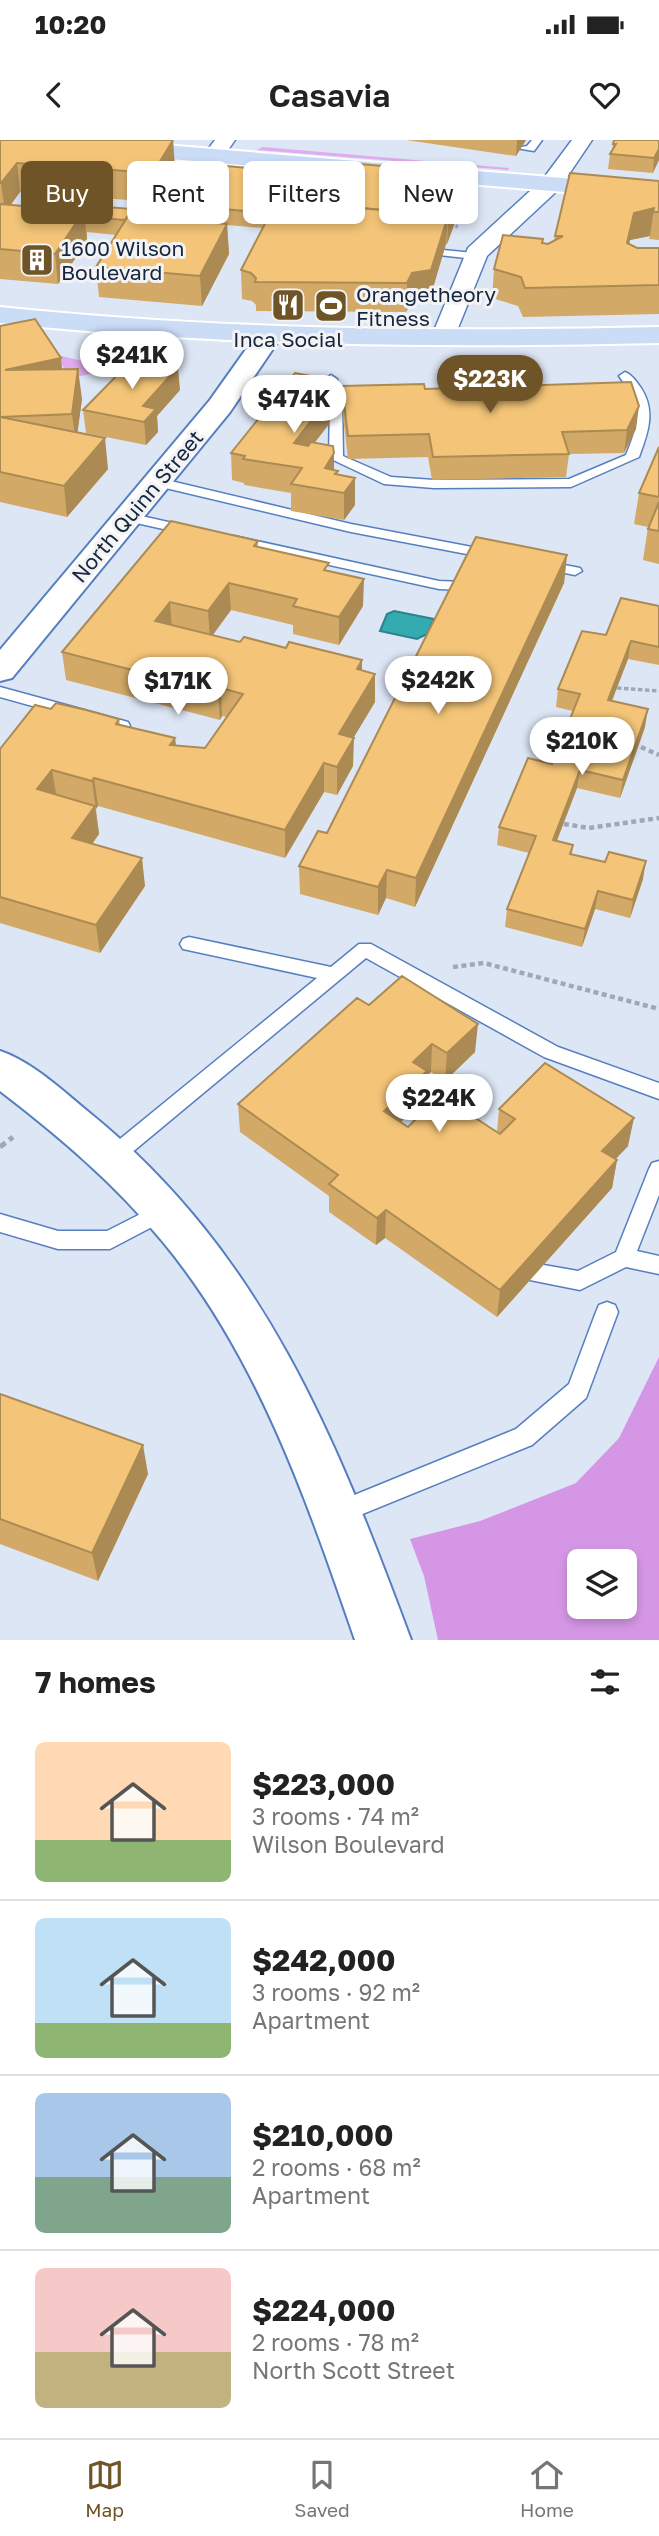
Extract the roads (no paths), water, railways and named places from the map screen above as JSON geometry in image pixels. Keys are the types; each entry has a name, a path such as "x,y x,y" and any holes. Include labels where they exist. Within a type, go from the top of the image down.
{"main road":[{"path":"26,140 169,159 220,148 299,161"},
{"path":"365,169 659,193"},
{"path":"0,315 122,328 268,337 659,335"}],"street":[{"path":"443,338 474,256 551,184 582,140"},
{"name":"North Quinn Street","path":"5,659 158,482 220,406 268,337"},
{"path":"0,1068 111,1158 164,1212 217,1279 275,1375 306,1435 338,1513 383,1640"}],"lane":[{"path":"521,148 530,149 537,140"},
{"path":"443,253 474,256"},
{"path":"331,379 336,400 336,458 389,481 434,484 571,483 632,457 646,422 638,391 625,376"},
{"path":"158,482 351,528 509,558"},
{"path":"128,517 439,585 463,586"},
{"path":"536,563 575,571"},
{"path":"0,692 122,726"},
{"path":"90,738 103,720"},
{"path":"189,944 335,975"},
{"path":"111,1158 365,949 551,1052 659,1091"},
{"path":"624,1258 659,1169"},
{"path":"0,1223 58,1240 110,1240 164,1212"},
{"path":"538,1273 580,1281 624,1258 659,1265"},
{"path":"338,1513 524,1437 578,1391 607,1312"}],"water":[{"path":"394,611 434,619 427,634 417,639 380,631 387,614"}],"place":[{"name":"1600 Wilson Boulevard","path":"37,260"},
{"name":"Inca Social","path":"288,305"},
{"name":"Orangetheory Fitness","path":"331,306"}]}
